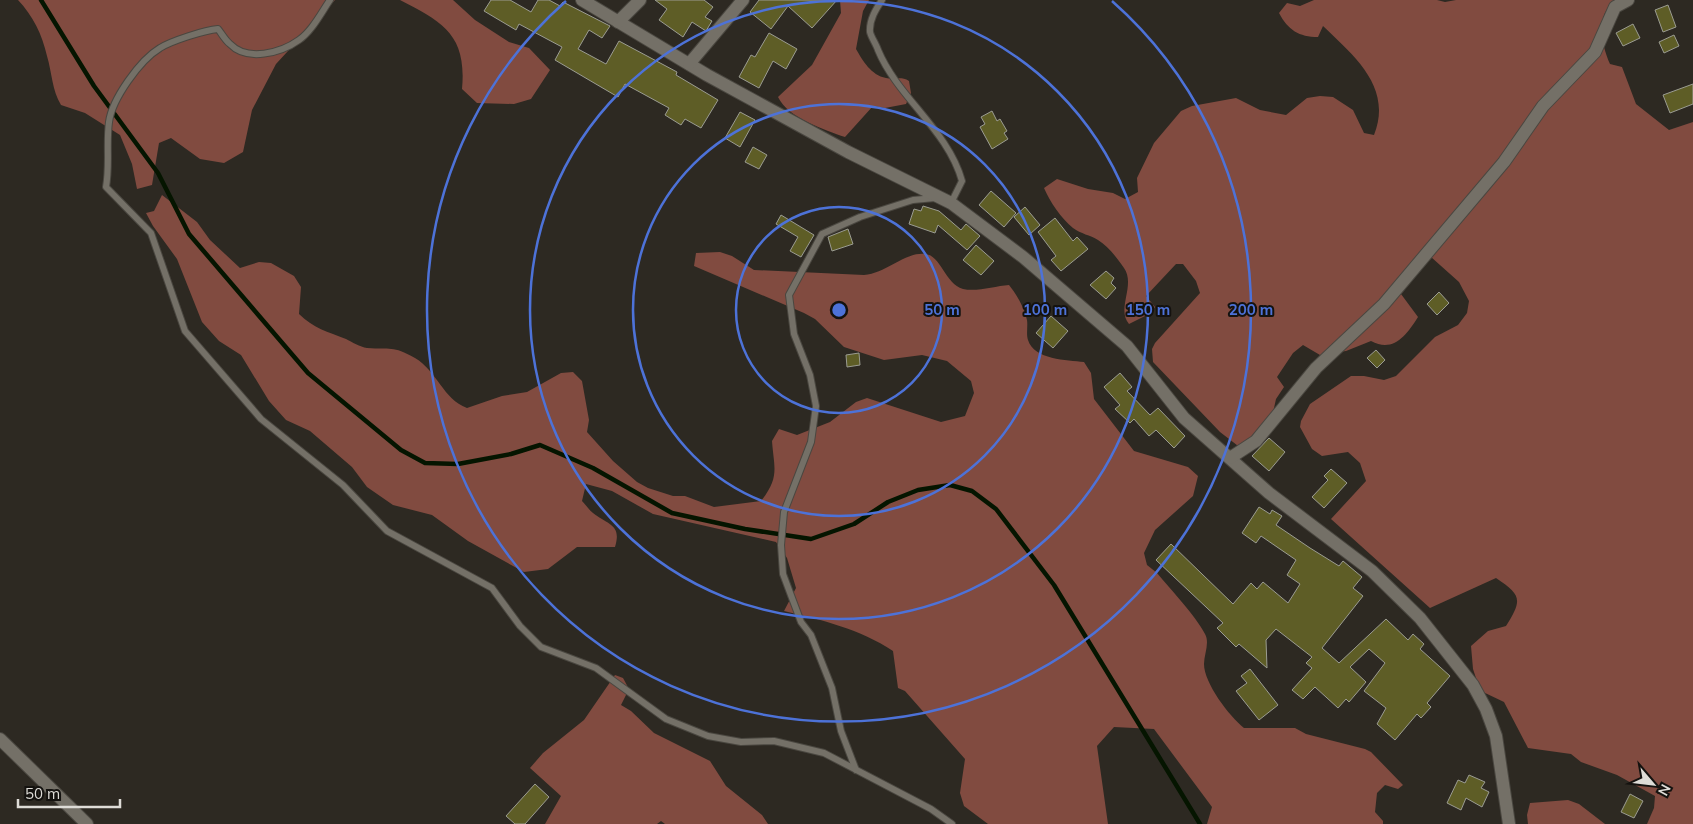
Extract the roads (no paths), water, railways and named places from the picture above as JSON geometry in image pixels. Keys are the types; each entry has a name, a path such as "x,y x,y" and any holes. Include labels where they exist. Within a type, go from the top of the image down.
{"street":[{"path":"582,0 689,64 848,152 946,200 1015,251 1127,346 1184,418 1269,493 1372,571 1420,618 1473,685 1486,709 1496,736 1509,824"},
{"path":"618,22 640,0"},
{"path":"689,64 743,0"},
{"path":"1230,458 1256,441 1316,368 1384,304 1504,162 1543,106 1595,52 1615,7 1628,0"},
{"path":"0,739 87,824"}],"lane":[{"path":"330,0 311,28 300,40 277,52 253,54 231,46 218,29 204,30 161,47 139,67 120,95 109,121 109,167 106,187 150,233 185,331 261,418 343,484 388,531 492,588 520,626 541,647 596,668 666,719 708,736 741,742 774,741 824,753 931,809 952,824"},
{"path":"856,770 841,731 832,688 812,636 801,622 783,574 781,545 784,512 811,442 816,406 810,375 794,334 790,295 822,234 860,217 913,200 946,200 962,181 958,167 940,137 907,98 885,67 870,32 874,13 882,0"}],"waterway":[{"path":"41,0 94,86 158,173 189,234 308,373 401,450 425,463 458,464 511,454 540,445 593,468 672,513 745,529 811,539 854,524 888,502 918,490 950,485 972,491 996,509 1054,585 1200,824"}]}
